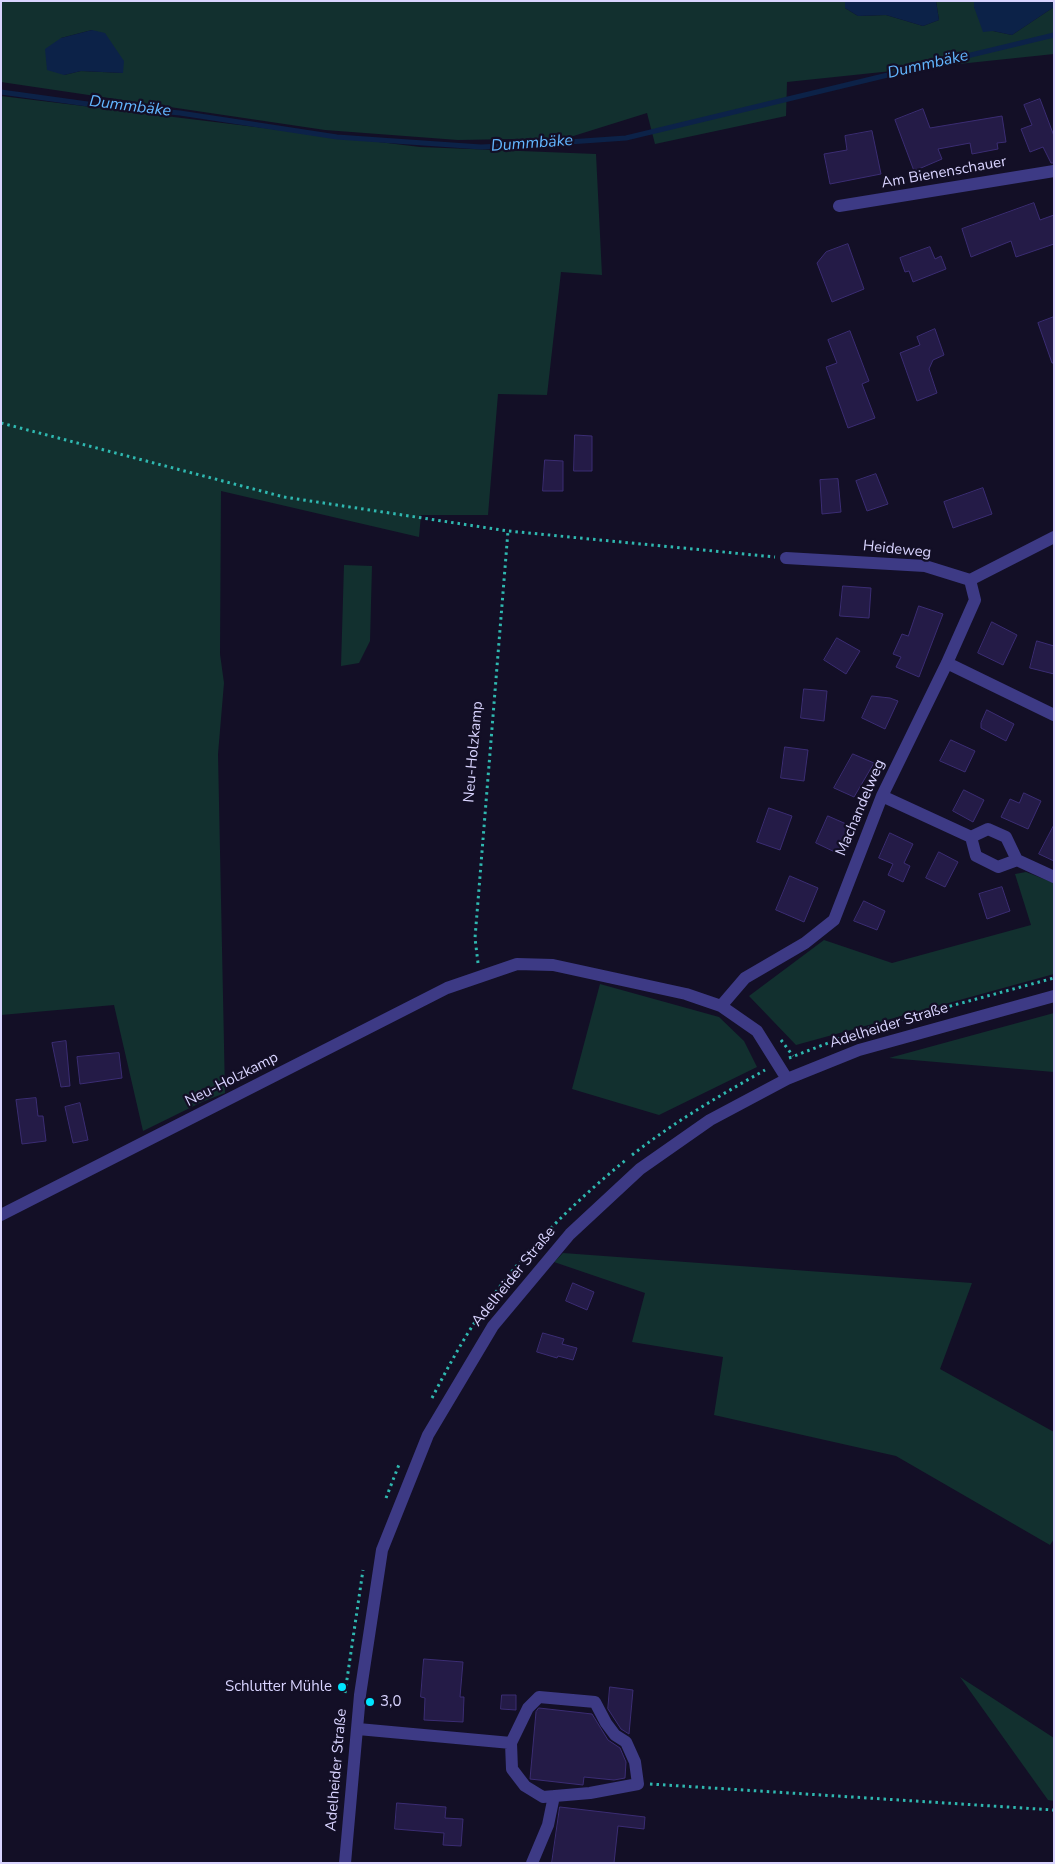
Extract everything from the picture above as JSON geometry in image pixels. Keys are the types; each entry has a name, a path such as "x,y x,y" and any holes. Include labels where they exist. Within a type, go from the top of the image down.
{"street":[{"name":"Am Bienenschauer","path":"839,206 1054,171"},
{"path":"970,580 1054,537"},
{"name":"Heideweg","path":"786,558 925,566 970,580"},
{"name":"Machandelweg","path":"721,1006 745,978 805,944 834,920 882,796 947,663 975,600 970,580"},
{"path":"947,663 1054,715"},
{"path":"882,796 970,837 976,856 998,866 1017,860"},
{"path":"970,837 988,829 1006,837 1017,860 1054,877"},
{"name":"Neu-Holzkamp","path":"1,1215 447,988 517,964 553,965 686,994 721,1006 756,1031 778,1062 787,1079"},
{"name":"Adelheider Straße","path":"345,1863 360,1695 382,1550 428,1434 493,1326 570,1234 640,1169 710,1120 787,1079 859,1050 1054,996"},
{"path":"539,1697 595,1702 606,1724 615,1735 626,1742 635,1762 638,1784 590,1793 543,1797 525,1786 512,1769 511,1743 528,1708 539,1697"},
{"path":"358,1729 511,1743"},
{"path":"532,1863 548,1825 554,1796"}],"path":[{"path":"1,423 284,497 508,531 786,558"},
{"name":"Neu-Holzkamp","path":"479,976 475,938 508,531"},
{"path":"427,1407 454,1354 492,1296 530,1251 592,1188 660,1133 694,1110 778,1062 862,1030 1054,978"},
{"path":"386,1499 404,1456"},
{"path":"344,1702 356,1603 363,1569"},
{"path":"638,1784 1054,1810"}],"green space":[{"path":"1,1 845,1 845,8 858,16 886,15 923,26 939,20 936,1 974,1 974,7 993,31 1012,35 1054,7 1054,54 787,82 786,116 655,144 647,113 567,138 458,140 325,130 1,82","holes":["92,30 123,73 81,71 64,75 61,38"]},
{"path":"1,96 420,147 596,154 602,275 561,272 547,395 498,394 488,515 421,515 419,537 221,491 220,654 224,683 218,754 225,1093 202,1102 143,1131 114,1005 1,1015"},
{"path":"344,565 372,566 370,641 359,663 341,666"},
{"path":"1026,872 1054,883 1054,974 796,1045 749,996 824,940 892,963 1031,925 1015,874"},
{"path":"600,984 719,1017 744,1041 757,1067 659,1115 572,1089"},
{"path":"1054,1013 1054,1072 889,1058"},
{"path":"563,1253 972,1283 940,1369 1054,1432 1054,1539 1050,1545 896,1456 714,1415 723,1357 632,1342 645,1293 554,1262"},
{"path":"960,1677 1054,1738 1054,1801 1048,1800"}],"water":[{"path":"845,1 936,1 939,20 923,26 886,15 858,16 845,8"},
{"path":"974,1 1054,1 1054,7 1012,35 993,31 983,32 974,7"},
{"path":"92,30 105,33 124,61 123,73 81,71 64,75 47,70 45,49 61,38"}],"building":[{"path":"1040,99 1054,136 1054,163 1051,163 1043,147 1030,152 1021,129 1032,125 1024,105"},
{"path":"923,109 930,128 1002,116 1006,142 997,143 998,149 972,154 970,143 938,149 942,159 914,171 895,120"},
{"path":"872,131 881,174 830,184 824,154 847,150 845,136"},
{"path":"1034,203 1040,220 1054,215 1054,244 1016,257 1011,241 971,257 962,229"},
{"path":"848,244 864,289 832,302 817,263 826,252"},
{"path":"930,247 935,259 941,256 946,269 913,282 909,271 905,272 900,258"},
{"path":"1054,317 1054,363 1052,363 1038,323"},
{"path":"935,329 944,355 933,360 929,369 937,393 917,401 900,353 920,345 917,337"},
{"path":"850,331 869,381 862,384 875,418 848,428 826,367 837,363 828,340"},
{"path":"575,435 592,436 592,471 574,471"},
{"path":"545,460 563,461 563,491 543,491"},
{"path":"876,474 888,504 867,511 856,481"},
{"path":"838,479 841,512 822,514 820,480"},
{"path":"983,488 992,514 953,528 944,502"},
{"path":"843,586 871,588 869,618 840,616"},
{"path":"919,606 943,614 919,677 896,667 901,657 893,654 902,634 908,636"},
{"path":"992,622 1017,635 1003,665 978,653"},
{"path":"837,638 860,651 846,674 824,660"},
{"path":"1037,641 1054,646 1054,674 1030,668"},
{"path":"804,689 827,691 824,721 801,718"},
{"path":"872,696 898,701 885,729 862,718"},
{"path":"987,710 1014,724 1006,741 981,728 981,723"},
{"path":"951,740 975,751 965,772 940,761"},
{"path":"785,747 808,750 804,781 781,778"},
{"path":"853,754 874,763 854,797 834,788"},
{"path":"964,790 984,800 973,822 953,811"},
{"path":"1024,793 1041,801 1028,829 1001,817 1010,799 1019,803"},
{"path":"769,808 792,816 780,850 757,842"},
{"path":"828,816 853,827 841,855 816,843"},
{"path":"1054,825 1054,861 1039,854"},
{"path":"890,833 913,844 904,863 910,866 903,882 888,875 893,864 879,858"},
{"path":"939,852 958,862 945,887 926,878"},
{"path":"790,876 818,888 804,922 776,910"},
{"path":"1002,887 1010,911 987,919 979,894"},
{"path":"864,901 885,911 877,930 854,921"},
{"path":"66,1041 70,1086 61,1087 52,1043"},
{"path":"119,1053 122,1078 80,1084 77,1057"},
{"path":"36,1098 38,1116 43,1116 46,1141 22,1144 16,1100"},
{"path":"80,1103 88,1140 73,1143 65,1107"},
{"path":"573,1283 594,1292 587,1310 566,1301"},
{"path":"543,1333 564,1339 562,1344 577,1348 573,1360 558,1356 557,1358 537,1352"},
{"path":"424,1659 463,1662 460,1697 464,1697 463,1722 424,1720 425,1698 421,1697"},
{"path":"610,1687 633,1690 629,1734 621,1729 608,1709"},
{"path":"502,1695 516,1695 516,1710 501,1709"},
{"path":"539,1708 592,1714 608,1740 620,1748 626,1762 625,1778 614,1780 584,1777 583,1785 530,1779 536,1712"},
{"path":"397,1803 446,1807 445,1818 463,1819 461,1846 443,1845 444,1833 395,1829"},
{"path":"560,1807 645,1817 644,1829 618,1826 614,1863 552,1863"}],"waterway":[{"name":"Dummbäke","path":"1,92 95,105 180,113 337,137 481,147 526,145 626,138 1054,35"}],"place":[{"name":"Schlutter Mühle","path":"342,1687"},
{"name":"3,0","path":"370,1702"}]}
